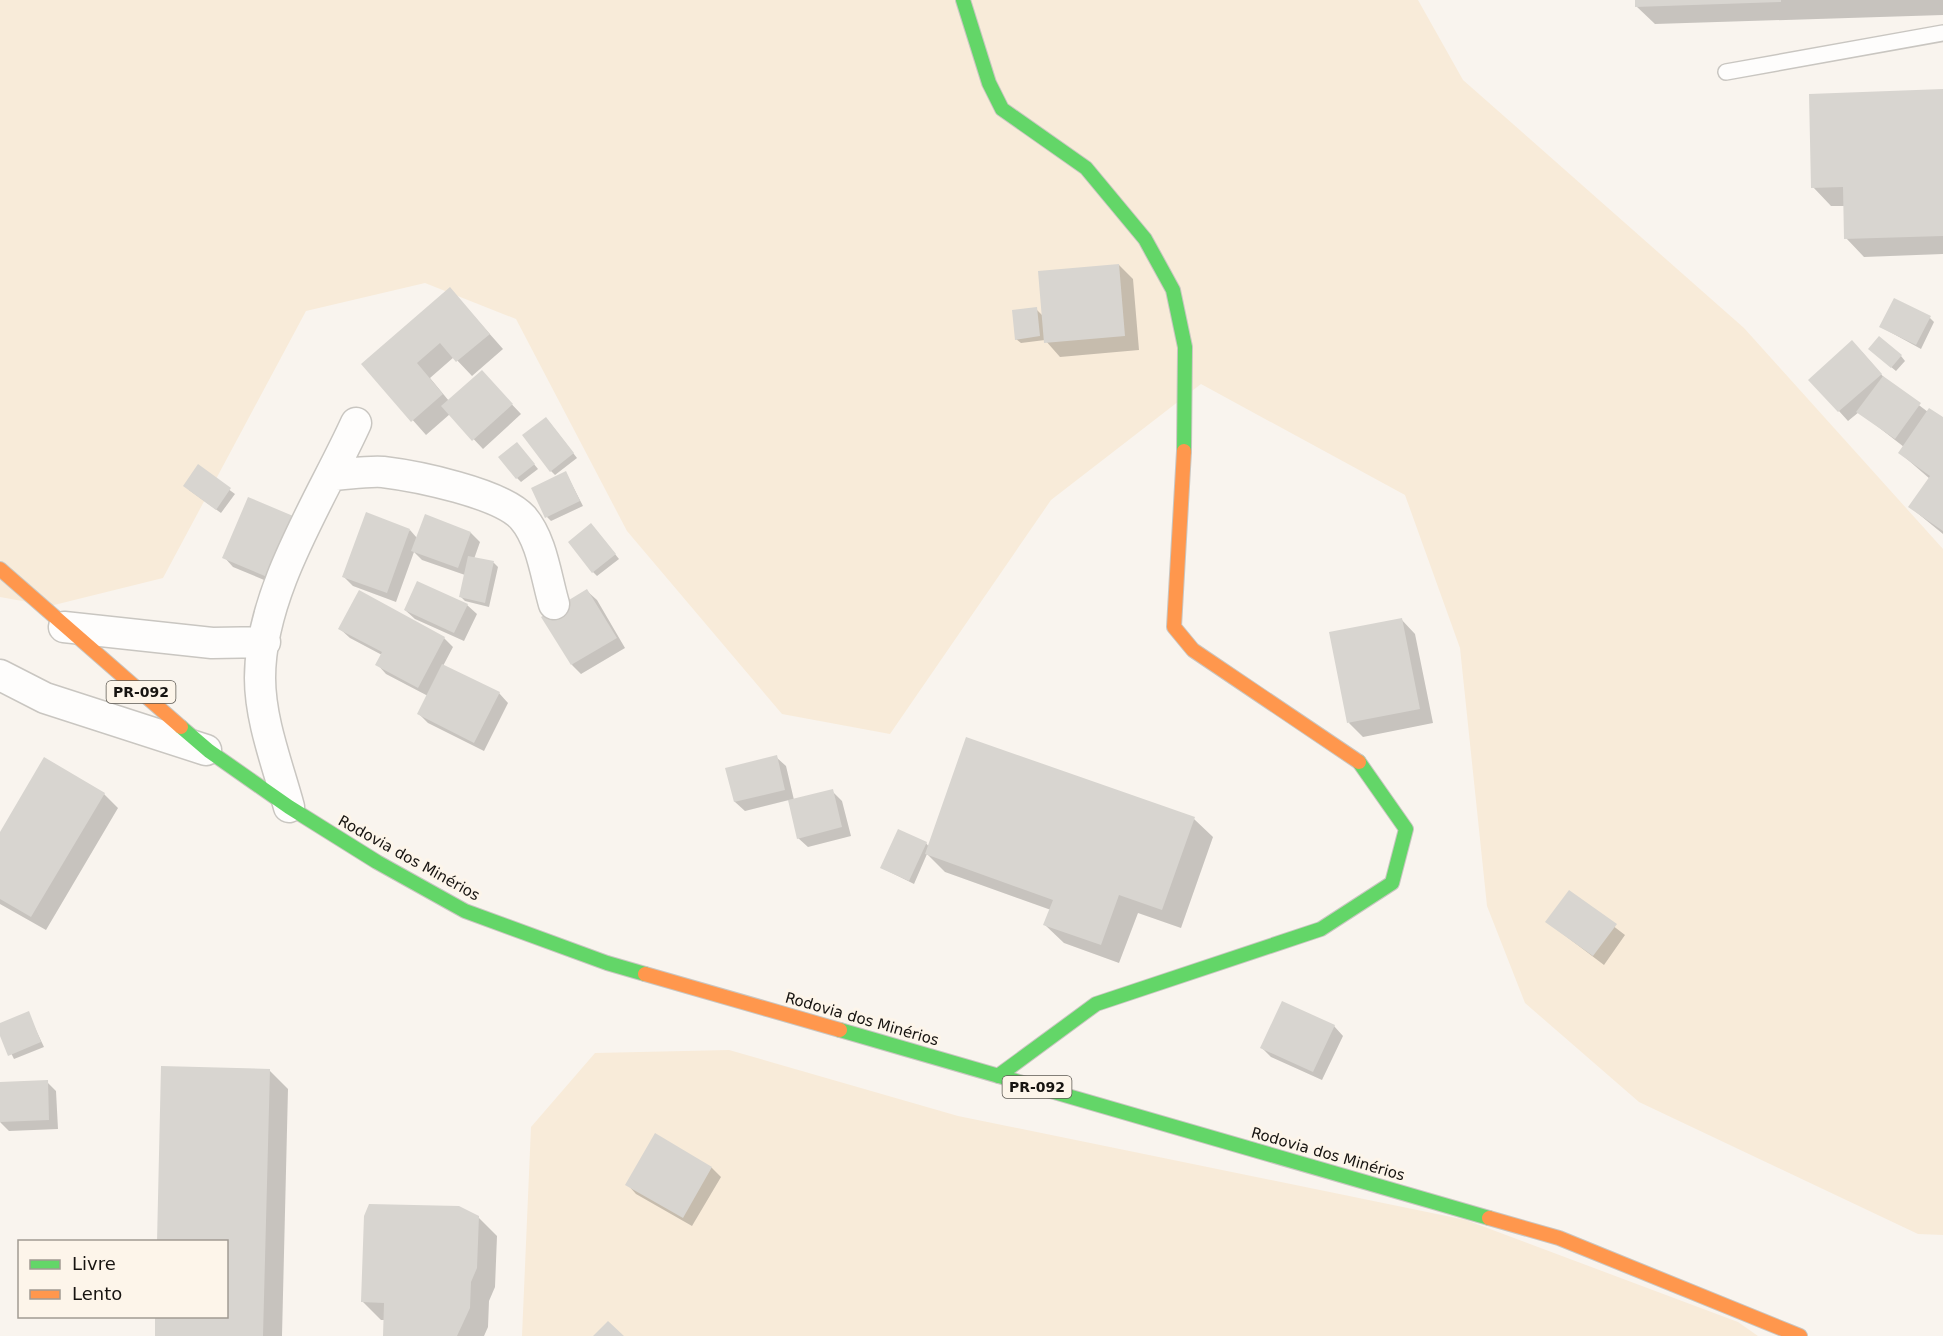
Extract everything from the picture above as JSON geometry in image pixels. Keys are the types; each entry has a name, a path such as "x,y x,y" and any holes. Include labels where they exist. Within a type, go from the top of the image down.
{"main road":[{"path":"963,0 989,83 1002,109 1086,168 1145,239 1173,290 1185,347 1184,459 1175,578 1174,627 1193,650 1361,763 1406,828 1392,883 1321,929 1096,1004 998,1076"},
{"name":"Rodovia dos Minérios","path":"0,569 209,751 289,807 377,862 465,911 607,963 1559,1238 1800,1336"}],"street":[{"path":"289,807 263,711 260,678 265,642 290,557 356,423"},
{"path":"332,475 382,472 485,495 509,506 523,518 535,540 554,604"},
{"path":"64,627 212,643 265,642"},
{"path":"0,675 45,698 209,751"}],"lane":[{"path":"1726,72 1943,33"}],"shaded area":[{"path":"0,0 1418,0 1463,80 1744,328 1943,549 1943,1235 1918,1234 1639,1102 1525,1003 1487,906 1460,648 1405,495 1201,384 1051,500 890,734 782,714 627,531 516,319 425,283 306,311 163,578 50,606 0,597"},
{"path":"729,1050 958,1116 1466,1220 1738,1322 1758,1336 522,1336 531,1127 595,1053"}],"building":[{"path":"1635,0 1781,0 1781,2 1635,7"},
{"path":"1943,89 1943,236 1844,239 1843,187 1811,188 1809,94"},
{"path":"1119,264 1125,336 1044,343 1038,271"},
{"path":"450,287 490,334 456,362 440,343 417,363 443,394 411,422 361,364"},
{"path":"1894,298 1931,316 1916,345 1879,327"},
{"path":"1037,307 1040,336 1015,340 1012,310"},
{"path":"1879,336 1902,355 1891,368 1868,349"},
{"path":"1852,340 1882,374 1838,412 1808,380"},
{"path":"482,370 513,404 472,441 441,406"},
{"path":"1883,376 1921,403 1895,439 1856,412"},
{"path":"1929,408 1943,417 1943,531 1908,507 1930,476 1898,453"},
{"path":"546,417 574,453 550,472 522,435"},
{"path":"517,442 535,464 516,479 498,457"},
{"path":"198,464 231,488 216,510 183,486"},
{"path":"566,471 580,501 545,518 531,488"},
{"path":"248,497 305,521 279,582 222,558"},
{"path":"366,512 410,529 387,593 342,577"},
{"path":"425,514 471,532 458,568 411,551"},
{"path":"591,523 616,554 592,573 568,542"},
{"path":"468,556 494,561 485,603 459,597"},
{"path":"417,581 468,604 454,633 404,610"},
{"path":"587,589 617,638 571,665 541,617"},
{"path":"359,590 445,637 418,688 375,665 382,652 338,629"},
{"path":"1402,618 1420,709 1347,723 1329,632"},
{"path":"442,664 500,692 474,743 417,714"},
{"path":"966,737 1195,817 1162,910 1119,895 1101,945 1043,925 1053,900 925,854"},
{"path":"777,755 785,790 734,802 725,768"},
{"path":"44,757 105,793 31,917 0,899 0,832"},
{"path":"833,789 842,827 797,839 788,800"},
{"path":"898,829 927,842 909,881 880,868"},
{"path":"1569,890 1617,924 1593,956 1545,922"},
{"path":"1282,1001 1335,1025 1313,1072 1260,1048"},
{"path":"29,1011 41,1042 8,1056 0,1036 0,1023"},
{"path":"161,1066 270,1069 263,1336 155,1336 155,1318 228,1318 228,1240 157,1240"},
{"path":"48,1080 49,1120 0,1122 0,1082"},
{"path":"655,1133 712,1167 683,1218 625,1185"},
{"path":"369,1204 459,1206 479,1216 477,1268 471,1282 470,1308 457,1336 383,1336 384,1303 361,1302 364,1216"},
{"path":"608,1321 624,1336 593,1336"}],"traffic: fast":[{"path":"963,0 989,83 1002,109 1086,168 1145,239 1173,290 1185,347 1184,451"},
{"path":"181,727 209,751 289,807 377,862 465,911 607,963 645,974"},
{"path":"998,1076 1096,1004 1321,929 1392,883 1406,829 1359,762"},
{"path":"840,1030 1489,1218"}],"traffic: slow":[{"path":"1184,451 1174,627 1193,650 1359,762"},
{"path":"0,569 181,727"},
{"path":"645,974 840,1030"},
{"path":"1489,1218 1559,1238 1800,1336"}]}
